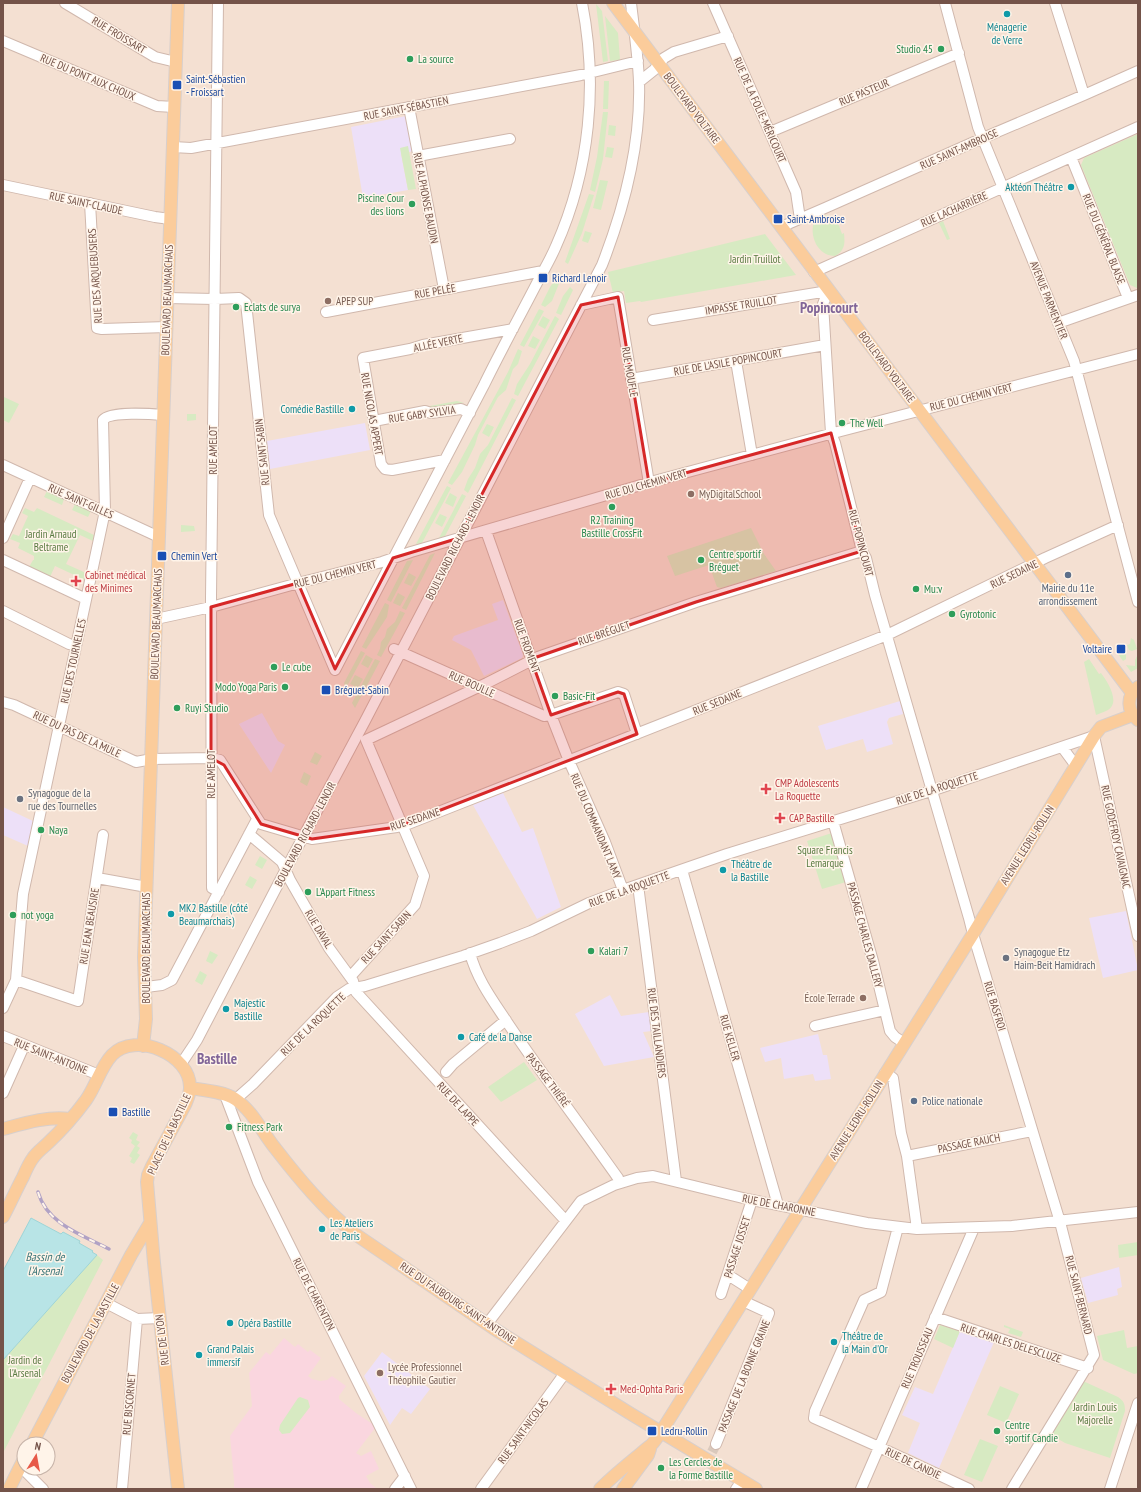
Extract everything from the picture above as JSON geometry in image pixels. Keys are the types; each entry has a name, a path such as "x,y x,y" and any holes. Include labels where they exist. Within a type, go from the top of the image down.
{"main road":[{"name":"BOULEVARD BEAUMARCHAIS","path":"143,1046 146,1019 144,957 178,3"},
{"name":"BOULEVARD VOLTAIRE","path":"613,3 1034,564 1135,690"},
{"path":"1135,690 1129,703 1130,709 1135,718"},
{"name":"RUE DE LA ROQUETTE","path":"1094,736 1101,727 1135,718"},
{"name":"AVENUE LEDRU-ROLLIN","path":"608,1484 643,1451 651,1446 661,1432 973,934 1094,736"},
{"path":"3,1217 32,1159 70,1120 87,1098 109,1059 116,1052 130,1046 143,1046 157,1049 170,1055 181,1064"},
{"name":"PLACE DE LA BASTILLE","path":"148,1191 148,1175 185,1105 190,1088 189,1079 181,1064"},
{"path":"190,1088 230,1097"},
{"name":"RUE DU FAUBOURG SAINT-ANTOINE","path":"230,1097 248,1110 295,1173 339,1221 355,1234 487,1324 661,1432 712,1452 739,1485 756,1489"},
{"path":"3,1129 45,1119 58,1118 70,1120"},
{"name":"RUE DE LYON","path":"148,1191 150,1223 178,1489"},
{"name":"BOULEVARD DE LA BASTILLE","path":"36,1436 131,1255 150,1223"},
{"path":"608,1484 620,1481 624,1488 648,1455 651,1446"},
{"path":"9,1489 16,1475"}],"street":[{"name":"RUE FROISSART","path":"65,3 155,57 176,62"},
{"name":"RUE AMELOT","path":"218,3 211,758 212,888 219,892"},
{"path":"393,558 513,330 556,246 566,222 578,179 588,129 591,89 589,53 582,3"},
{"name":"BOULEVARD RICHARD-LENOIR","path":"181,1064 197,1040 303,837 362,737 397,651 459,538 602,265 622,207 631,170 637,131 639,82 632,3"},
{"name":"RUE DE LA FOLIE-MÉRICOURT","path":"713,3 796,192 800,219"},
{"name":"AVENUE PARMENTIER","path":"945,3 978,127 1076,370 1138,602"},
{"path":"1055,3 1084,95"},
{"path":"639,82 651,73 664,58 674,52 728,36"},
{"name":"RUE DU PONT AUX CHOUX","path":"3,41 157,106 174,107"},
{"name":"RUE PASTEUR","path":"770,132 959,53"},
{"name":"RUE SAINT-SÉBASTIEN","path":"173,147 191,148 590,73 638,61"},
{"name":"RUE SAINT-AMBROISE","path":"781,227 1138,71"},
{"name":"RUE ALPHONSE BAUDIN","path":"409,107 444,289"},
{"name":"RUE LACHARRIÈRE","path":"814,272 1138,127"},
{"path":"418,156 510,139"},
{"name":"RUE DU GÉNÉRAL BLAISE","path":"1071,157 1133,296"},
{"name":"RUE SAINT-CLAUDE","path":"3,185 158,218 170,219"},
{"name":"RUE DES ARQUEBUSIERS","path":"90,204 98,328 102,330 167,328"},
{"name":"RUE PELÉE","path":"326,312 543,271"},
{"name":"IMPASSE TRUILLOT","path":"654,320 828,291"},
{"name":"RUE POPINCOURT","path":"828,291 823,304 831,433 835,443 862,551 866,558 870,578 931,791"},
{"path":"1058,324 1133,296"},
{"name":"RUE MOUFLE","path":"581,305 618,297 649,483"},
{"name":"RUE SAINT-SABIN","path":"167,298 240,298 245,301 247,306 269,515 335,670 393,558"},
{"name":"ALLÉE VERTE","path":"363,358 423,345 513,330"},
{"name":"RUE DE L'ASILE POPINCOURT","path":"631,379 825,345"},
{"name":"RUE DU CHEMIN VERT","path":"156,619 212,607 393,558 649,483 831,433 1138,354"},
{"name":"RUE NICOLAS APPERT","path":"363,358 381,464 385,469 392,470 445,460"},
{"path":"736,361 752,455"},
{"name":"RUE GABY SYLVIA","path":"374,421 425,411 431,412 461,409 470,413"},
{"name":"RUE DES TOURNELLES","path":"3,1008 16,980 23,894 105,511 104,418 109,415 163,415"},
{"name":"RUE SAINT-GILLES","path":"3,465 159,537"},
{"path":"3,538 30,478"},
{"name":"RUE SEDAINE","path":"257,819 261,824 312,839 397,828 887,635 1118,525"},
{"name":"RUE FROMENT","path":"486,531 551,715 569,761"},
{"name":"RUE BRÉGUET","path":"362,737 478,686 538,656 696,602 862,551"},
{"path":"3,560 86,599"},
{"path":"3,611 69,644 76,646"},
{"name":"RUE BOULLE","path":"397,651 544,716 551,715"},
{"path":"551,715 618,692 624,694 637,734"},
{"name":"RUE DU PAS DE LA MULE","path":"3,702 14,705 136,762 152,759 211,758"},
{"name":"RUE DE LA ROQUETTE","path":"230,1097 253,1084 344,991 365,986 470,953 531,931 589,903 727,854 931,791 1094,736"},
{"name":"RUE GODEFROY CAVAIGNAC","path":"1094,736 1097,756 1107,792 1138,936"},
{"name":"RUE SAINT-SABIN","path":"350,977 415,905 424,876 403,825 362,737"},
{"path":"1062,747 1076,766"},
{"path":"146,987 162,985 172,980 257,819 224,765 220,760 211,758"},
{"name":"RUE DU COMMANDANT LAMY","path":"569,761 605,842 623,890"},
{"name":"RUE BASFROI","path":"931,791 1060,1222"},
{"name":"PASSAGE CHARLES DALLERY","path":"833,821 871,955 890,1031 895,1037 904,1043"},
{"name":"RUE DAVAL","path":"249,834 282,862 326,941 353,981 354,988"},
{"path":"97,878 103,835"},
{"name":"RUE KELLER","path":"682,870 778,1205"},
{"name":"RUE JEAN BEAUSIRE","path":"16,980 78,1000 97,878 147,887"},
{"name":"RUE DES TAILLANDIERS","path":"638,885 676,1181"},
{"name":"PASSAGE THIÉRÉ","path":"470,953 476,973 506,1020 525,1049 618,1178 620,1183"},
{"name":"RUE DE LAPPE","path":"354,988 356,992 443,1073 565,1220"},
{"path":"816,1026 885,1010"},
{"path":"443,1073 506,1020"},
{"name":"RUE SAINT-ANTOINE","path":"3,1036 24,1046 99,1075"},
{"path":"3,1093 24,1046"},
{"path":"885,1073 893,1078 917,1229"},
{"name":"RUE DE CHARENTON","path":"230,1097 258,1182 411,1489"},
{"name":"PASSAGE RAUCH","path":"906,1156 1032,1131"},
{"name":"RUE DE CHARONNE","path":"487,1324 580,1201 620,1183 637,1178 653,1176 752,1200 867,1223 917,1229 1012,1226 1060,1222 1138,1212"},
{"name":"PASSAGE JOSSET","path":"721,1294 752,1200"},
{"name":"RUE SAINT-BERNARD","path":"1012,1489 1088,1368 1094,1355 1060,1222"},
{"name":"RUE DE CANDIE","path":"898,1226 881,1292 864,1300 815,1411 814,1418 969,1489"},
{"name":"RUE TROUSSEAU","path":"861,1489 974,1228"},
{"path":"728,1275 750,1289"},
{"name":"PASSAGE DE LA BONNE GRAINE","path":"712,1452 770,1313 743,1300"},
{"path":"106,1303 137,1319 160,1318"},
{"name":"RUE CHARLES DELESCLUZE","path":"935,1318 1088,1368"},
{"name":"RUE BISCORNET","path":"122,1489 137,1319"},
{"name":"RUE SAINT-NICOLAS","path":"481,1489 565,1373"},
{"path":"1110,1489 1138,1403"},
{"path":"32,1476 43,1489"},
{"path":"396,1489 405,1476"}],"highlighted area":[{"path":"618,297 649,483 831,433 862,551 696,602 531,659 551,715 618,692 624,694 637,734 397,827 312,839 261,824 224,765 211,758 211,607 298,583 335,669 393,558 459,538 581,305"}],"shaded area":[{"path":"3,3 1138,3 1138,1489 3,1489"},
{"path":"406,116 413,151 401,154 408,190 363,198 351,127"},
{"path":"365,423 370,450 270,469 267,441"},
{"path":"503,600 523,655 522,658 484,676 471,650 452,640 454,636 498,620 492,604"},
{"path":"900,701 903,714 889,718 887,722 893,744 867,752 863,739 826,750 818,726"},
{"path":"262,713 278,741 285,745 271,773 239,724"},
{"path":"503,793 522,832 533,828 561,907 537,919 473,805"},
{"path":"3,807 33,821 28,846 3,835"},
{"path":"1126,911 1138,970 1103,978 1089,918"},
{"path":"610,995 621,1016 649,1012 652,1031 643,1032 654,1057 604,1066 575,1014"},
{"path":"818,1034 823,1055 827,1055 831,1079 815,1081 813,1074 784,1079 781,1058 765,1062 760,1048"},
{"path":"1119,1267 1122,1287 1117,1289 1118,1295 1088,1303 1081,1278"},
{"path":"960,1331 994,1342 939,1468 908,1453 920,1423 902,1415 915,1387 933,1394"},
{"path":"284,1338 295,1347 298,1344 308,1352 310,1350 321,1358 308,1376 312,1379 320,1381 327,1380 332,1376 346,1386 339,1396 339,1399 356,1413 373,1423 375,1428 356,1453 361,1456 371,1451 379,1469 366,1476 370,1483 376,1488 375,1489 234,1489 230,1436 252,1406 249,1373 266,1352 270,1355"},
{"path":"382,1352 430,1389 411,1414 402,1408 390,1425 364,1376"}],"green space":[{"path":"596,4 602,11 608,61 603,62"},
{"path":"605,16 618,33 620,60 610,61"},
{"path":"604,81 609,81 608,109 603,109"},
{"path":"603,112 608,112 603,159 595,192 590,190 597,157"},
{"path":"609,125 616,126 615,136 608,135"},
{"path":"1138,134 1137,288 1130,285 1081,165 1084,158"},
{"path":"408,146 416,189 408,190 400,148"},
{"path":"607,147 614,148 612,158 605,157"},
{"path":"600,180 608,181 601,210 593,208"},
{"path":"589,194 594,195 582,233 568,264 565,262"},
{"path":"826,215 835,220 839,225 842,234 844,233 843,249 835,256 824,253 816,244 814,239 814,222 821,216"},
{"path":"943,221 950,239 947,240 939,223"},
{"path":"585,231 592,233 588,243 582,241"},
{"name":"Jardin Truillot","path":"765,234 796,275 641,302 626,303 624,291 613,293 608,272"},
{"path":"560,273 562,276 552,301 545,307 541,305 550,287"},
{"path":"570,287 573,290 561,315 556,313 563,296"},
{"path":"539,309 544,311 524,347 520,345"},
{"path":"543,316 550,320 545,329 538,325"},
{"path":"555,316 559,319 518,396 514,394 517,384 530,364"},
{"path":"533,336 540,340 535,349 528,346"},
{"path":"518,349 522,351 518,364 513,369 506,390 498,397 478,435 475,445 462,472 452,485 448,483 508,372"},
{"path":"4,397 19,404 9,423 3,420"},
{"path":"512,398 516,400 468,493 464,490 468,479 475,468 480,454 488,445"},
{"path":"457,401 464,403 431,411 430,406"},
{"path":"187,414 196,414 196,420 187,421"},
{"path":"487,424 494,427 489,437 482,433"},
{"path":"447,486 451,488 422,543 416,544"},
{"path":"47,491 64,499 62,505 44,497"},
{"path":"450,493 457,497 453,507 445,503"},
{"path":"462,494 466,496 445,536 439,538"},
{"path":"75,504 91,511 88,517 72,510"},
{"name":"Jardin Arnaud Beltrame","path":"25,508 34,512 37,508 94,535 93,541 80,535 66,564 86,573 85,580 55,566 50,577 29,567 34,560 34,556 18,548 20,543 10,539 13,534 19,536 28,516 22,513"},
{"path":"440,514 447,517 442,527 435,523"},
{"path":"181,525 194,526 195,531 181,532"},
{"path":"751,528 764,554 776,571 721,588 717,587 709,565 675,576 667,556"},
{"path":"435,553 406,610 402,608 430,555"},
{"path":"413,560 391,602 387,600 407,561"},
{"path":"409,573 416,577 411,586 404,583"},
{"path":"398,593 405,597 400,606 393,603"},
{"path":"385,603 389,605 387,617 366,649 362,647"},
{"path":"400,611 405,613 381,657 377,655 381,642 385,637 387,629 395,622"},
{"path":"1131,638 1134,640 1137,649 1132,651 1129,650 1127,645 1130,644"},
{"path":"1118,646 1123,646 1126,652 1126,659 1123,661 1116,651"},
{"path":"361,651 365,653 346,688 344,683"},
{"path":"1138,654 1138,668 1131,672 1126,665 1135,666 1135,660"},
{"path":"366,655 373,659 368,668 361,664"},
{"path":"375,659 380,661 355,708 352,703"},
{"path":"1089,659 1099,674 1101,673 1112,692 1113,697 1112,706 1107,711 1096,715 1084,662"},
{"path":"355,675 363,679 358,688 350,684"},
{"path":"315,752 322,756 317,765 310,762"},
{"path":"304,772 311,776 307,786 300,782"},
{"name":"Square Francis Lemarque","path":"832,833 846,882 822,889 807,841"},
{"path":"260,856 267,860 262,869 255,865"},
{"path":"250,876 257,880 252,889 245,885"},
{"path":"210,951 218,955 212,964 206,961"},
{"path":"200,971 207,975 202,985 195,981"},
{"path":"524,1062 537,1080 501,1102 488,1087"},
{"path":"133,1132 138,1135 136,1140 140,1142 137,1146 140,1148 137,1153 140,1155 134,1164 130,1162 132,1158 129,1156 135,1146 131,1143 132,1140 129,1138"},
{"path":"1138,1242 1138,1255 1119,1258 1118,1245"},
{"name":"Jardin de l'Arsenal","path":"97,1255 103,1260 3,1453 3,1360"},
{"path":"940,1325 960,1331 953,1348 934,1339"},
{"path":"1004,1325 1023,1332 1021,1337 1008,1333 1010,1329 1004,1327"},
{"path":"1124,1330 1127,1348 1138,1346 1138,1373 1134,1374 1103,1360 1097,1336"},
{"name":"Jardin Louis Majorelle","path":"1083,1381 1118,1397 1123,1401 1125,1411 1110,1458 1065,1443 1050,1434"},
{"path":"1000,1386 1019,1394 1006,1423 987,1415"},
{"path":"300,1397 308,1400 310,1407 290,1433 282,1434 279,1430 280,1425"},
{"path":"980,1439 998,1446 982,1482 964,1475"}],"water":[{"name":"Bassin de l'Arsenal","path":"31,1218 61,1234 63,1232 80,1241 79,1243 97,1255 3,1360 3,1271"}],"tunnel":[{"path":"712,1452 716,1444"}],"railway":[{"path":"38,1192 49,1212 57,1220 77,1233 109,1249"}],"place":[{"name":"Ménagerie de Verre","path":"1007,14"},
{"name":"Studio 45","path":"941,49"},
{"name":"La source","path":"410,59"},
{"name":"Saint-Sébastien - Froissart","path":"177,85"},
{"name":"Aktéon Théâtre","path":"1071,187"},
{"name":"Piscine Cour des lions","path":"412,204"},
{"name":"Saint-Ambroise","path":"778,219"},
{"name":"Richard Lenoir","path":"543,278"},
{"name":"APEP SUP","path":"328,301"},
{"name":"Eclats de surya","path":"236,307"},
{"name":"Comédie Bastille","path":"352,409"},
{"name":"The Well","path":"842,423"},
{"name":"MyDigitalSchool","path":"691,494"},
{"name":"R2 Training Bastille CrossFit","path":"612,507"},
{"name":"Chemin Vert","path":"162,556"},
{"name":"Centre sportif Bréguet","path":"701,560"},
{"name":"Mairie du 11e arrondissement","path":"1068,575"},
{"name":"Cabinet médical des Minimes","path":"76,581"},
{"name":"Mu:v","path":"916,589"},
{"name":"Gyrotonic","path":"952,614"},
{"name":"Voltaire","path":"1121,649"},
{"name":"Le cube","path":"274,667"},
{"name":"Modo Yoga Paris","path":"285,687"},
{"name":"Bréguet-Sabin","path":"326,690"},
{"name":"Basic-Fit","path":"555,696"},
{"name":"Ruyi Studio","path":"177,708"},
{"name":"CMP Adolescents La Roquette","path":"766,789"},
{"name":"Synagogue de la rue des Tournelles","path":"20,799"},
{"name":"CAP Bastille","path":"780,818"},
{"name":"Naya","path":"41,830"},
{"name":"Théâtre de la Bastille","path":"723,870"},
{"name":"L'Appart Fitness","path":"308,892"},
{"name":"MK2 Bastille (côté Beaumarchais)","path":"171,914"},
{"name":"not yoga","path":"13,915"},
{"name":"Kalari 7","path":"591,951"},
{"name":"Synagogue Etz Haim-Beit Hamidrach","path":"1006,958"},
{"name":"École Terrade","path":"863,998"},
{"name":"Majestic Bastille","path":"226,1009"},
{"name":"Café de la Danse","path":"461,1037"},
{"name":"Police nationale","path":"914,1101"},
{"name":"Bastille","path":"113,1112"},
{"name":"Fitness Park","path":"229,1127"},
{"name":"Les Ateliers de Paris","path":"322,1229"},
{"name":"Opéra Bastille","path":"230,1323"},
{"name":"Théâtre de la Main d'Or","path":"834,1342"},
{"name":"Grand Palais immersif","path":"199,1355"},
{"name":"Lycée Professionnel Théophile Gautier","path":"380,1373"},
{"name":"Med-Ophta Paris","path":"611,1389"},
{"name":"Ledru-Rollin","path":"652,1431"},
{"name":"Centre sportif Candie","path":"997,1431"},
{"name":"Les Cercles de la Forme Bastille","path":"661,1468"}],"district":[{"name":"Popincourt","path":"829,307"},
{"name":"Bastille","path":"217,1058"}]}
